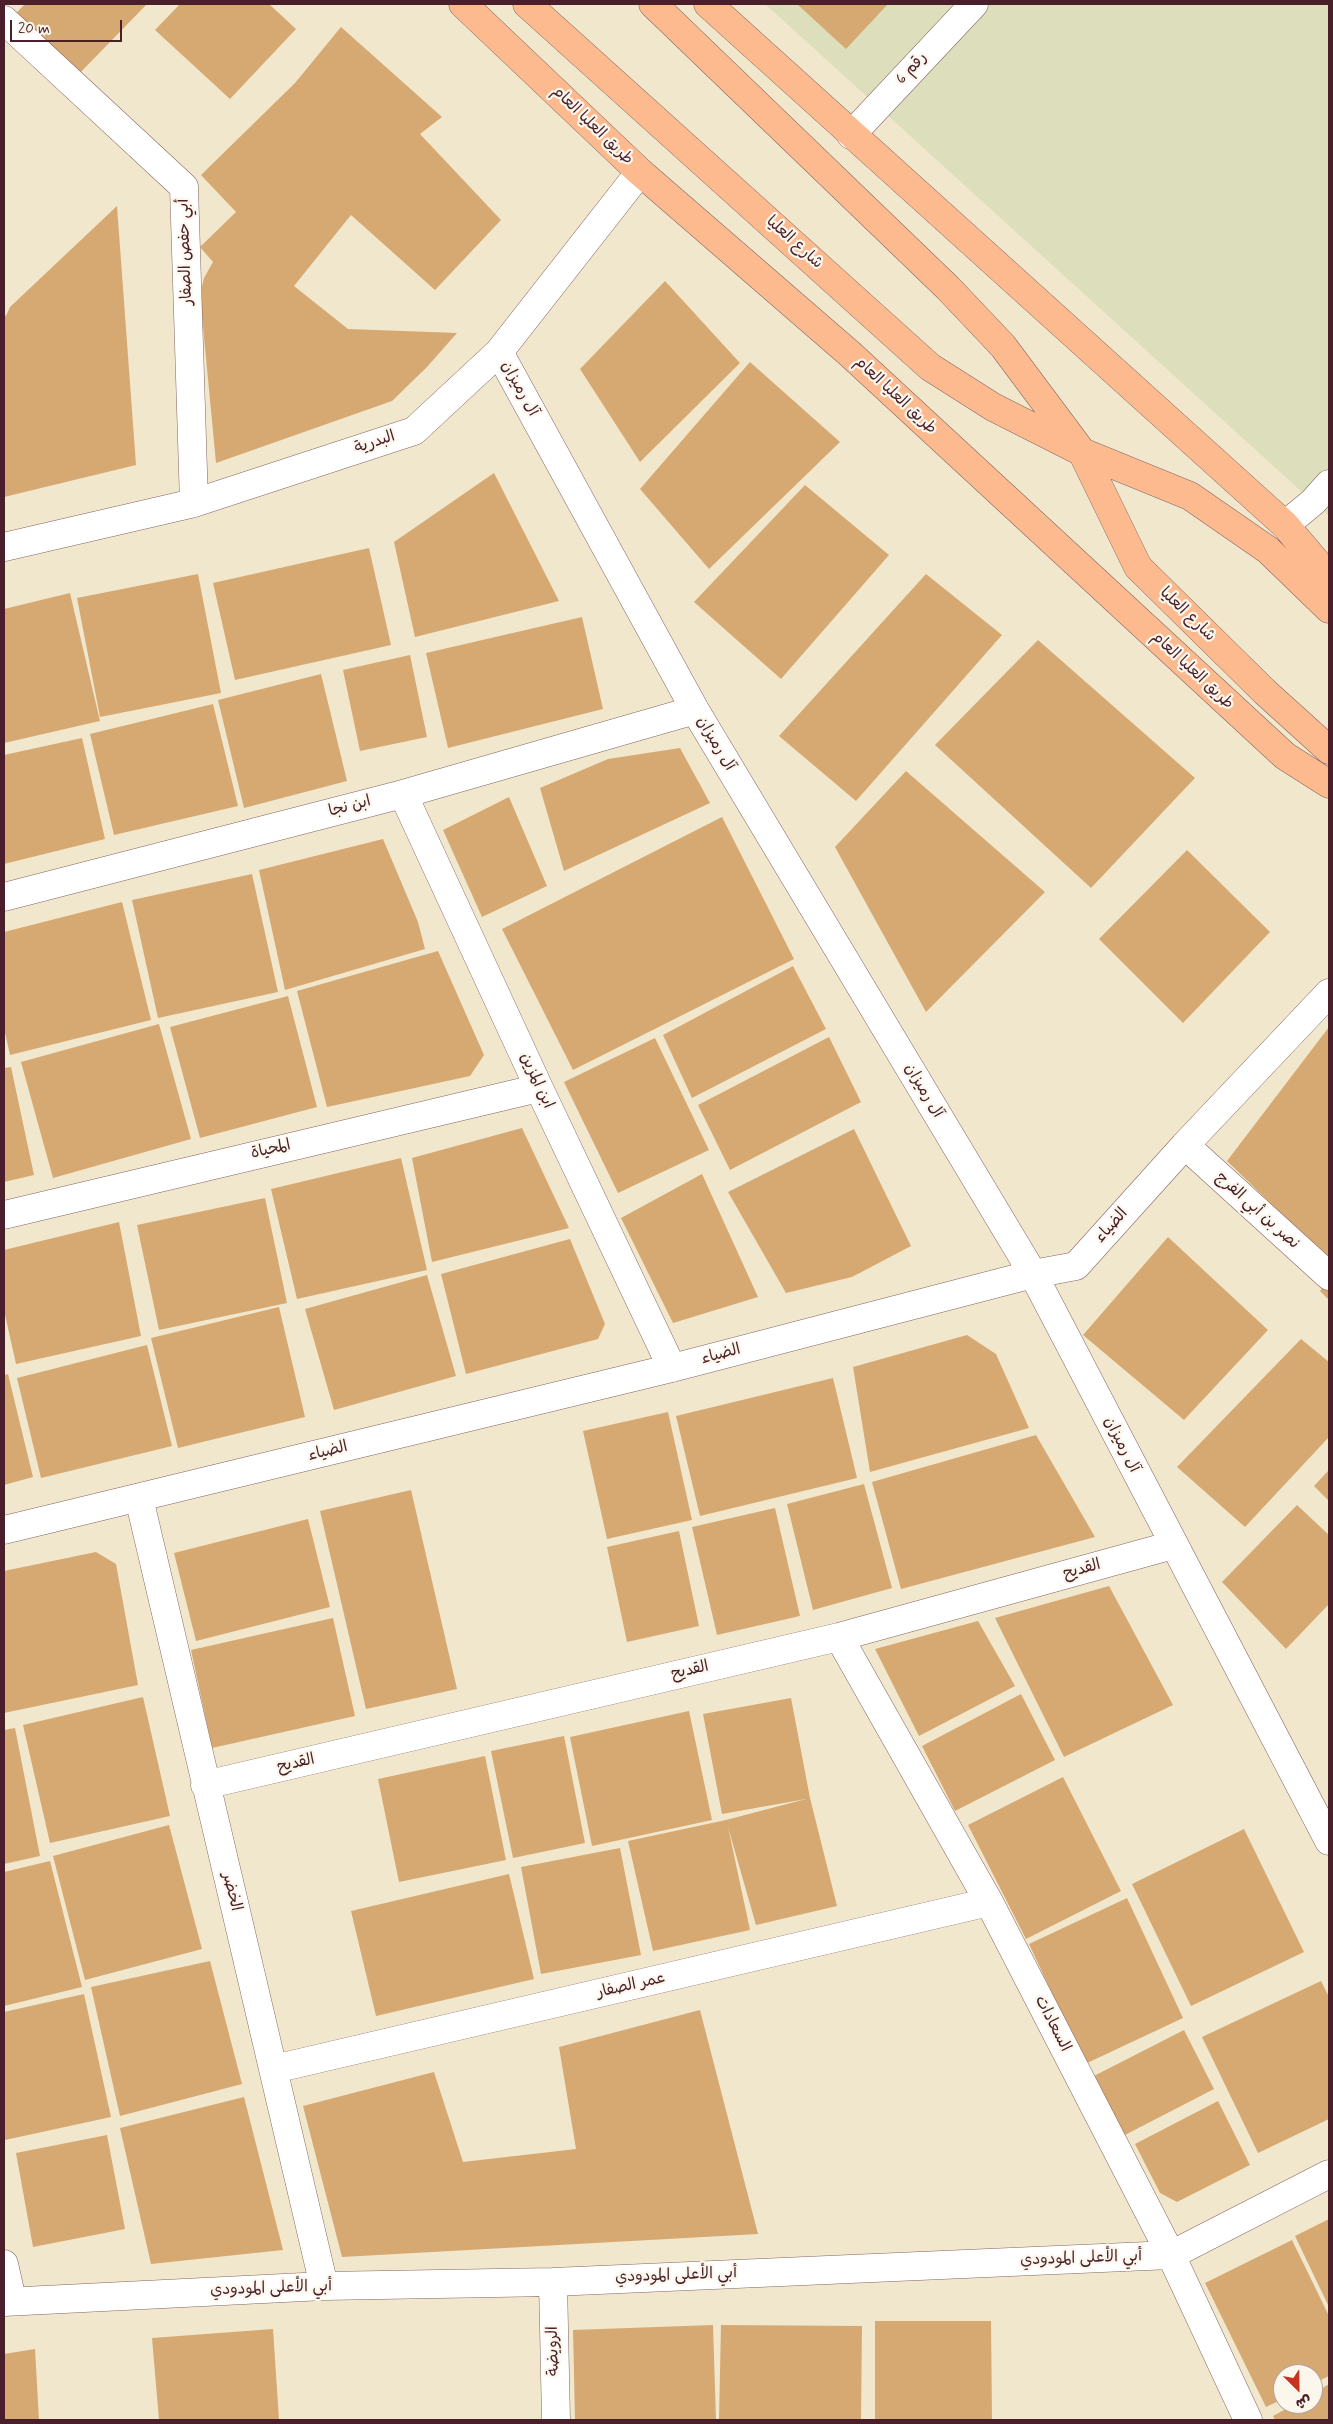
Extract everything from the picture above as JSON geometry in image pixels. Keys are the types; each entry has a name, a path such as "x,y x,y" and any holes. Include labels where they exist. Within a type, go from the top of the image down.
{"main road":[{"name":"طريق العليا العام","path":"463,4 640,172 850,354 1285,756 1329,784"},
{"name":"شارع العليا","path":"527,4 930,367 993,407 1082,452 1190,496 1268,550 1329,609"},
{"name":"شارع العليا","path":"653,4 948,288 1003,346 1082,452 1138,567 1265,692 1329,750"},
{"path":"708,4 1285,525 1329,577"}],"street":[{"name":"رقم 6","path":"851,135 974,4"},
{"name":"أبي حفص الصفار","path":"4,20 184,187 194,503"},
{"name":"البدرية","path":"4,547 194,503 414,430 499,352 640,172"},
{"name":"آل رميزان","path":"499,352 695,710 1033,1274 1329,1841"},
{"path":"1285,525 1313,502 1329,484"},
{"name":"ابن نجا","path":"4,897 403,794 695,710"},
{"name":"ابن المزين","path":"403,794 539,1088 672,1368"},
{"name":"الضياء","path":"4,1530 672,1368 1033,1274 1076,1266 1184,1146 1329,993"},
{"name":"المحياة","path":"4,1214 539,1088"},
{"name":"نصر بن أبي الفرج","path":"1184,1146 1329,1276"},
{"name":"الخضر","path":"139,1498 324,2286"},
{"name":"القديح","path":"205,1785 839,1637 1173,1545"},
{"name":"السعادات","path":"839,1637 989,1902 1171,2255 1248,2420"},
{"name":"عمر الصفار","path":"274,2069 989,1902"},
{"name":"أبي الأعلى المودودي","path":"8,2301 324,2286 553,2282 1171,2255 1329,2174"},
{"path":"4,2264 8,2301"},
{"name":"الرويضة","path":"553,2282 556,2420"}],"shaded area":[{"path":"765,4 1329,4 1329,516 1313,502"}],"building":[{"path":"25,4 147,4 75,78 12,17"},
{"path":"180,4 269,4 296,29 230,99 155,30"},
{"path":"797,4 888,4 846,49"},
{"path":"341,27 442,117 420,134 501,220 435,290 351,215 294,286 348,329 457,333 427,367 392,401 216,463 200,295 204,278 213,262 200,247 236,212 201,175 295,83"},
{"path":"117,206 136,465 4,497 4,314 6,316 10,307"},
{"path":"665,281 740,363 640,462 580,369"},
{"path":"750,362 840,442 709,569 640,489"},
{"path":"494,473 559,601 415,637 394,542"},
{"path":"805,485 889,555 781,679 694,602"},
{"path":"369,548 391,645 235,680 213,583"},
{"path":"198,574 221,693 100,717 77,598"},
{"path":"926,574 1002,635 856,801 779,736"},
{"path":"70,593 100,721 4,743 4,609"},
{"path":"582,617 603,709 448,748 426,653"},
{"path":"1038,640 1195,778 1091,888 935,745"},
{"path":"410,655 427,737 360,751 343,670"},
{"path":"321,674 347,781 244,808 218,700"},
{"path":"213,704 238,806 114,835 90,734"},
{"path":"82,738 105,839 4,864 4,755"},
{"path":"680,748 710,803 564,871 540,788 608,759"},
{"path":"906,771 1045,892 926,1012 835,847"},
{"path":"509,797 547,886 482,917 443,830"},
{"path":"722,817 794,959 573,1070 502,929"},
{"path":"383,839 418,922 425,949 285,990 259,870"},
{"path":"1187,850 1270,932 1183,1023 1099,939"},
{"path":"252,874 278,992 158,1018 132,900"},
{"path":"122,902 151,1020 10,1055 4,1028 4,932"},
{"path":"438,951 484,1055 470,1076 327,1107 297,991"},
{"path":"793,966 826,1029 692,1098 663,1035"},
{"path":"288,996 317,1107 200,1138 170,1027"},
{"path":"159,1024 191,1139 53,1178 21,1062"},
{"path":"1329,1027 1329,1260 1227,1161"},
{"path":"829,1037 861,1102 730,1170 698,1105"},
{"path":"655,1038 709,1150 618,1193 564,1082"},
{"path":"11,1067 34,1175 4,1182 4,1068"},
{"path":"522,1128 569,1228 432,1262 412,1158"},
{"path":"854,1129 911,1246 852,1277 786,1293 728,1192"},
{"path":"401,1158 427,1270 297,1299 271,1189"},
{"path":"702,1174 758,1297 673,1323 621,1218"},
{"path":"265,1198 287,1303 159,1330 137,1225"},
{"path":"119,1222 141,1336 16,1364 4,1310 4,1250"},
{"path":"1168,1237 1268,1330 1184,1420 1083,1335"},
{"path":"570,1239 605,1324 598,1339 466,1374 441,1274"},
{"path":"427,1275 456,1376 334,1410 305,1309"},
{"path":"1329,1281 1329,1300 1320,1291"},
{"path":"279,1307 305,1417 178,1448 151,1338"},
{"path":"967,1335 996,1354 1029,1428 870,1472 853,1367"},
{"path":"1301,1339 1329,1362 1329,1437 1245,1527 1177,1467"},
{"path":"147,1345 172,1446 41,1478 17,1378"},
{"path":"8,1374 33,1477 4,1485 4,1375"},
{"path":"833,1378 857,1478 700,1516 676,1416"},
{"path":"668,1412 692,1520 607,1539 583,1431"},
{"path":"1036,1435 1095,1537 901,1589 872,1482"},
{"path":"1329,1470 1329,1501 1314,1486"},
{"path":"864,1484 892,1588 813,1610 787,1504"},
{"path":"411,1490 457,1689 366,1709 320,1511"},
{"path":"1297,1505 1329,1535 1329,1604 1286,1649 1222,1582"},
{"path":"775,1508 800,1616 717,1635 692,1527"},
{"path":"308,1519 330,1607 196,1641 174,1553"},
{"path":"679,1531 699,1626 627,1642 607,1547"},
{"path":"96,1552 116,1564 138,1685 4,1713 4,1571"},
{"path":"1109,1586 1173,1705 1064,1757 995,1618"},
{"path":"333,1618 355,1716 212,1748 191,1650"},
{"path":"978,1621 1015,1686 919,1736 875,1649"},
{"path":"1021,1694 1055,1760 955,1811 922,1746"},
{"path":"143,1697 170,1816 50,1843 23,1725"},
{"path":"791,1698 810,1798 837,1906 756,1925 728,1827 750,1930 653,1951 628,1841 726,1820 806,1799 722,1814 703,1714"},
{"path":"689,1711 712,1820 592,1846 570,1737"},
{"path":"15,1728 40,1856 4,1864 4,1730"},
{"path":"564,1736 585,1843 513,1858 491,1751"},
{"path":"485,1756 506,1860 399,1882 378,1779"},
{"path":"1063,1777 1121,1891 1026,1939 968,1825"},
{"path":"169,1825 202,1949 85,1980 53,1856"},
{"path":"1244,1829 1304,1952 1191,2006 1132,1884"},
{"path":"620,1848 641,1955 541,1974 521,1867"},
{"path":"50,1861 82,1987 4,2006 4,1872"},
{"path":"509,1874 534,1979 376,2016 351,1911"},
{"path":"1127,1898 1183,2018 1085,2064 1029,1944"},
{"path":"210,1961 242,2084 120,2116 91,1987"},
{"path":"1321,1981 1329,1997 1329,2119 1258,2153 1202,2037"},
{"path":"84,1994 111,2117 5,2140 4,2012"},
{"path":"700,2010 758,2234 342,2257 303,2106 434,2072 463,2162 576,2149 559,2047"},
{"path":"1184,2030 1214,2089 1121,2137 1090,2078"},
{"path":"244,2097 283,2250 151,2264 120,2128"},
{"path":"1218,2101 1250,2165 1177,2202 1160,2193 1135,2144"},
{"path":"107,2135 125,2229 33,2247 16,2153"},
{"path":"1329,2219 1329,2307 1295,2236"},
{"path":"1292,2240 1329,2316 1329,2376 1323,2379 1323,2364 1273,2364 1273,2404 1266,2407 1205,2283"},
{"path":"875,2321 991,2321 992,2420 875,2420"},
{"path":"713,2325 716,2420 575,2420 573,2330"},
{"path":"721,2325 862,2326 861,2420 719,2420"},
{"path":"273,2329 279,2420 159,2420 152,2338"},
{"path":"35,2349 39,2420 4,2420 4,2354"},
{"path":"1329,2384 1329,2420 1275,2420 1273,2416 1277,2414 1323,2414 1323,2388"}]}
